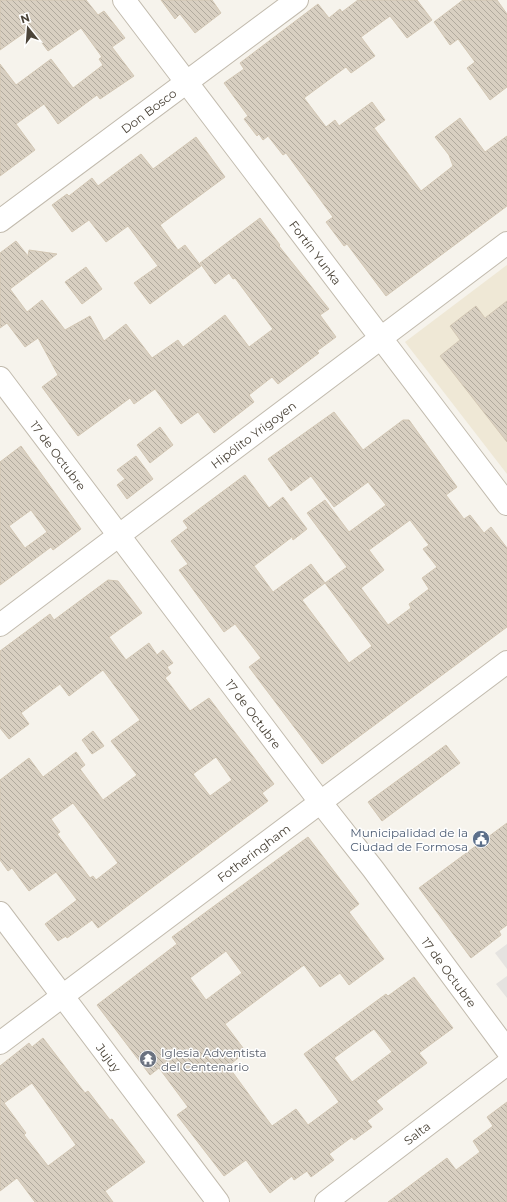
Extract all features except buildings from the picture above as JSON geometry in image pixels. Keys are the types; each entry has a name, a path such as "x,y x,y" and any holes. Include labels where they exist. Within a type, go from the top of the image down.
{"street":[{"name":"Fortín Yunka","path":"124,0 507,504"},
{"name":"Don Bosco","path":"0,221 296,0"},
{"name":"Hipólito Yrigoyen","path":"0,625 507,243"},
{"name":"17 de Octubre","path":"0,378 373,870 507,1050"},
{"name":"Fotheringham","path":"0,1043 507,662"},
{"name":"Jujuy","path":"0,913 218,1202"},
{"name":"Salta","path":"326,1202 507,1064"}],"shaded area":[{"path":"507,265 507,474 405,342"},
{"path":"507,944 507,969 495,953"},
{"path":"507,976 507,998 496,984"}],"place":[{"name":"Municipalidad de la Ciudad de Formosa","path":"481,839"},
{"name":"Iglesia Adventista del Centenario","path":"148,1059"}]}
